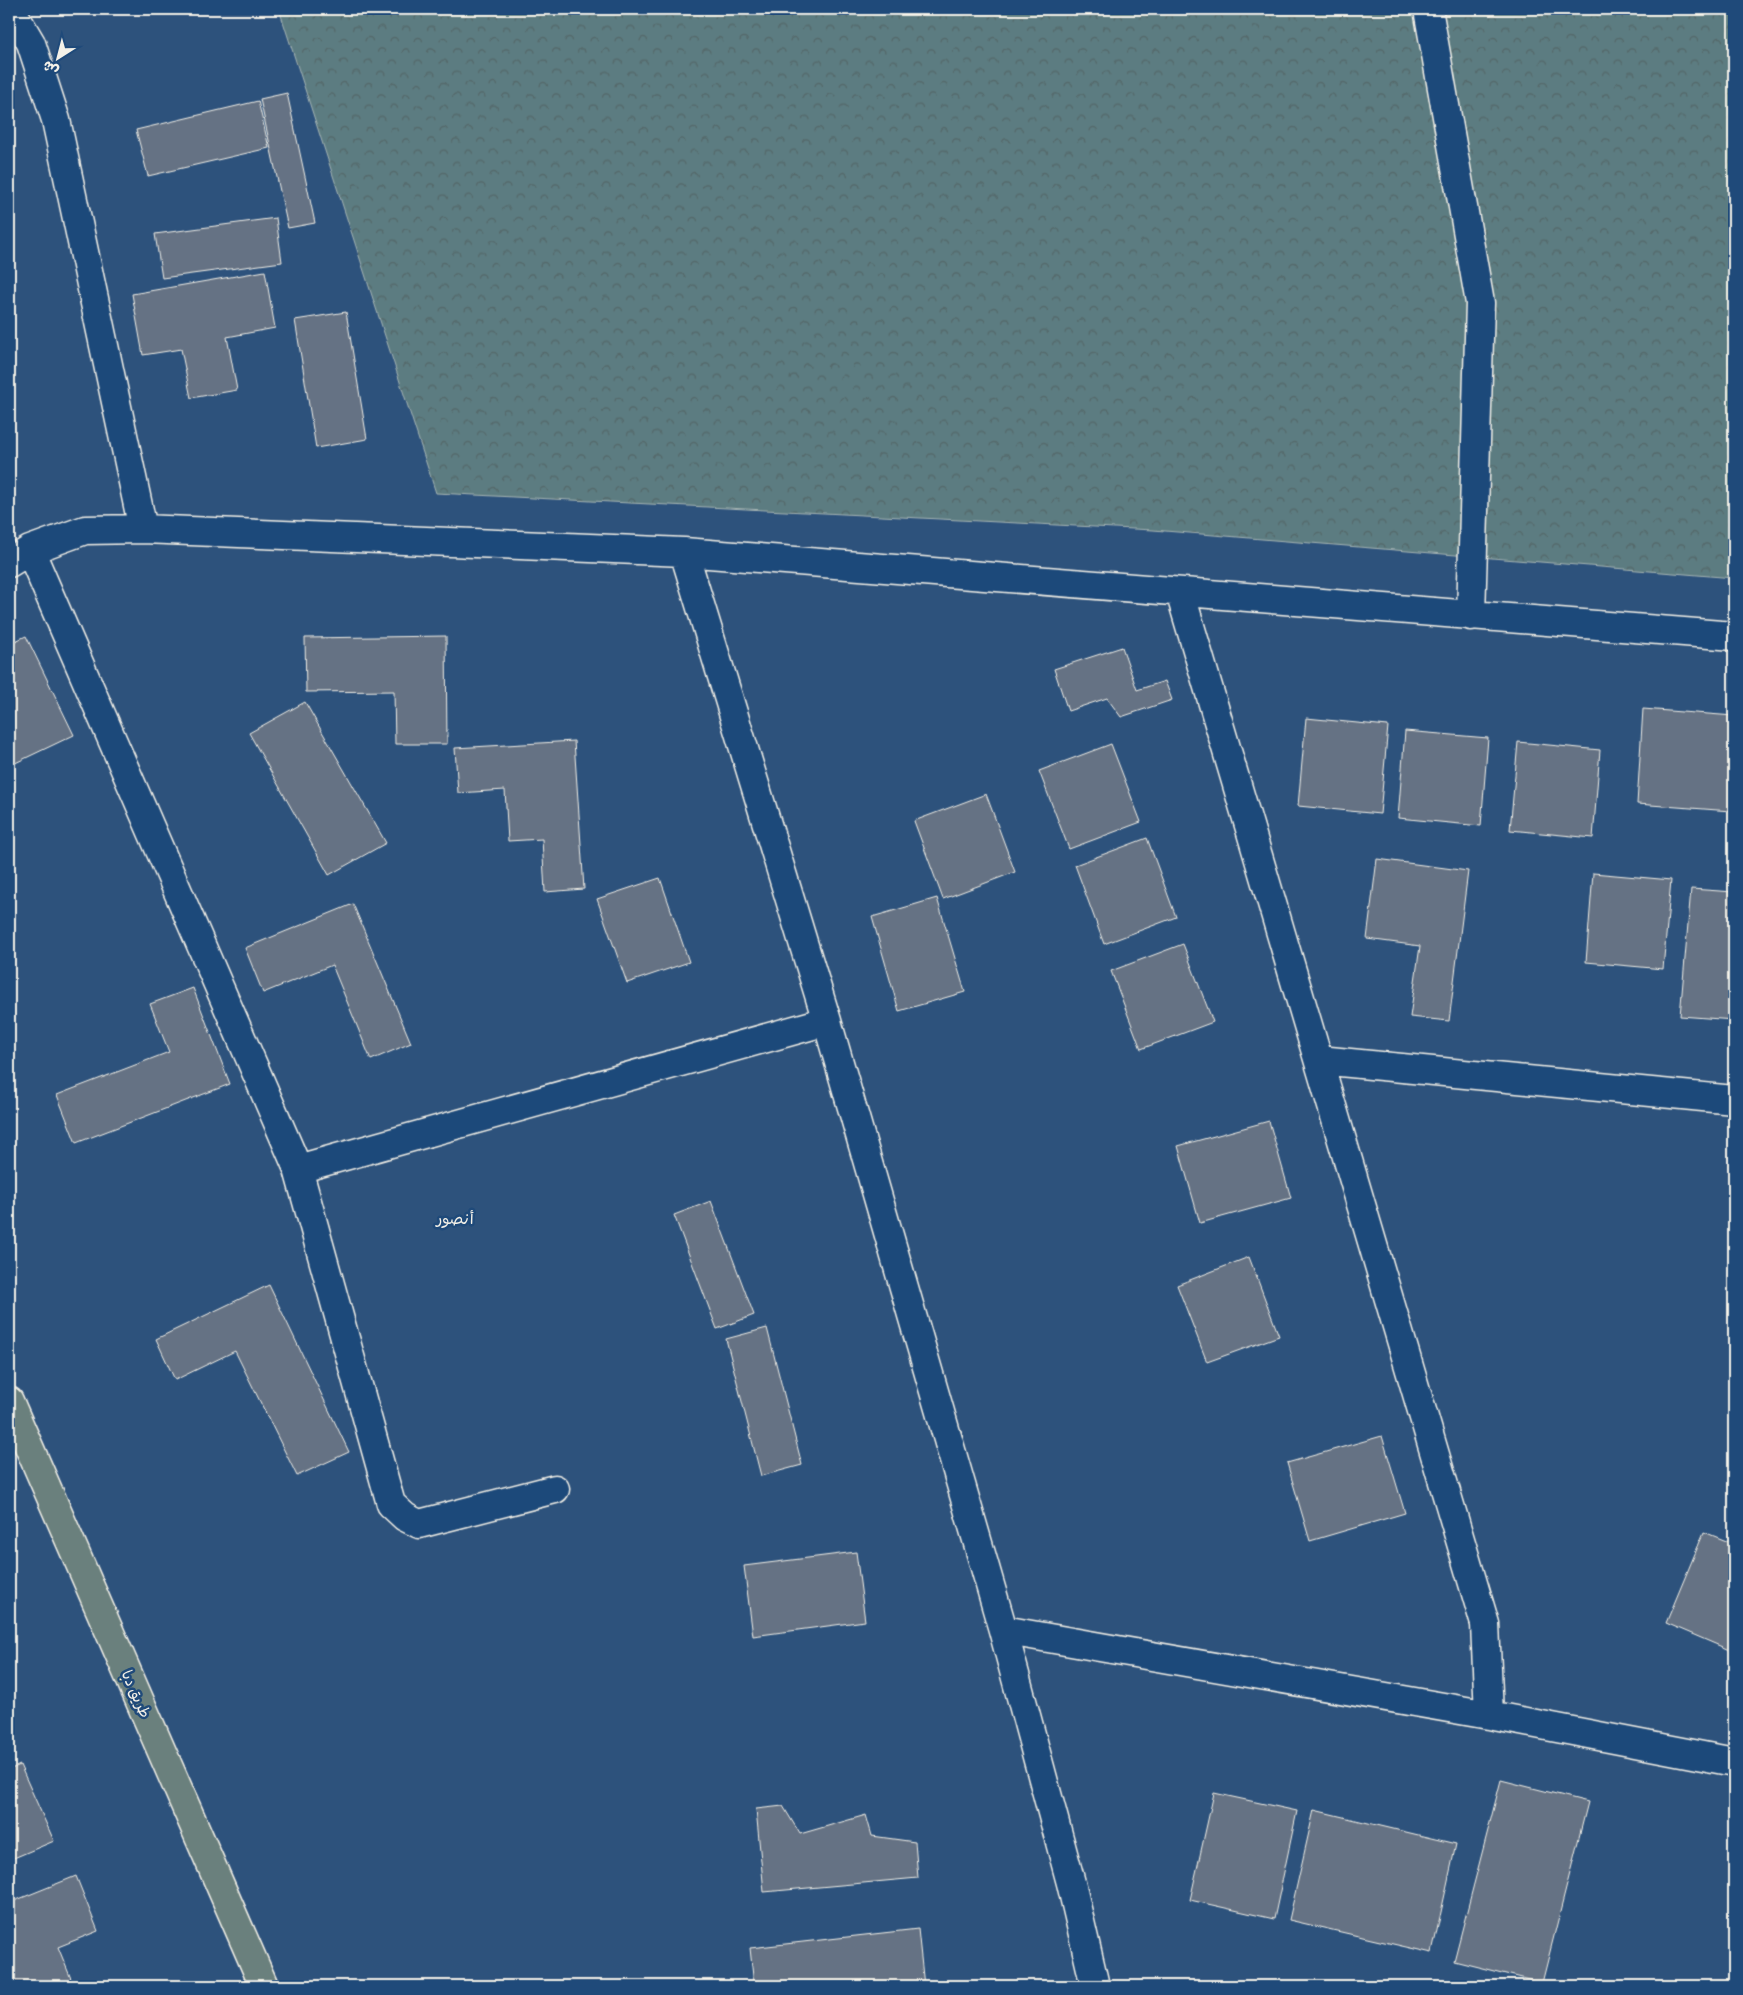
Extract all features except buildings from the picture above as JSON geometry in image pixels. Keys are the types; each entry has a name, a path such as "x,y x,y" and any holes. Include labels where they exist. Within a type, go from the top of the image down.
{"main road":[{"name":"طريق دبا","path":"9,1401 264,1986"}],"street":[{"path":"11,9 31,43 56,120 143,529"},
{"path":"1428,9 1480,303 1471,616"},
{"path":"555,1489 419,1524 405,1517 391,1504 298,1169 20,556 85,530 143,529 684,552 1734,636"},
{"path":"684,552 827,1021 1002,1630 1071,1883 1094,1986"},
{"path":"1180,592 1485,1624 1489,1715"},
{"path":"298,1169 827,1021"},
{"path":"1319,1060 1734,1100"},
{"path":"1002,1630 1489,1715 1734,1762"}],"green space":[{"path":"279,9 1734,9 1734,578 1153,530 436,493"}],"district":[{"name":"أنصور","path":"455,1218"}]}
